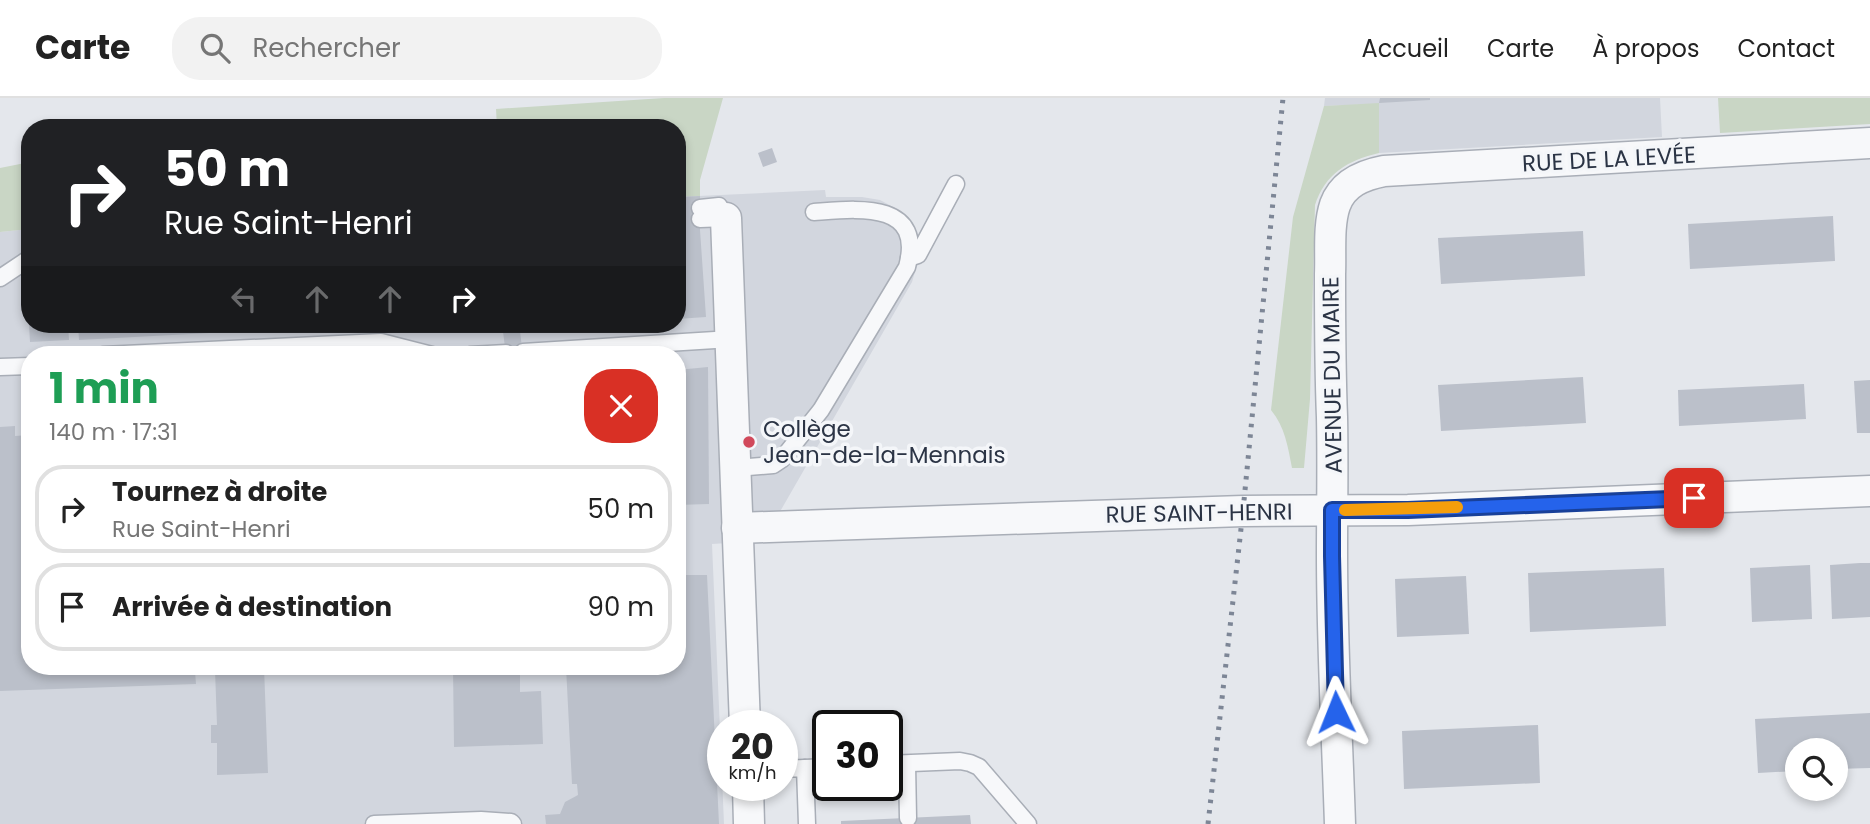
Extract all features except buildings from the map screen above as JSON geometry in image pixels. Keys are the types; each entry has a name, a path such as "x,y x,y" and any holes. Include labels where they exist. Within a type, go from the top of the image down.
{"street":[{"name":"RUE DE LA LEVÉE","path":"1350,184 1373,173 1384,172 1870,143"},
{"name":"AVENUE DU MAIRE","path":"1340,824 1332,556 1331,225 1336,203 1350,184"},
{"path":"711,221 731,339 744,710"},
{"name":"RUE SAINT-HENRI","path":"737,528 1127,514 1408,510 1870,491"},
{"path":"748,801 749,824"}],"lane":[{"path":"909,258 918,255 956,184"},
{"path":"736,468 773,465 782,458 821,410 909,258 909,239 905,229 887,213 866,209 814,212"},
{"path":"0,278 21,264"},
{"path":"619,346 731,339"},
{"path":"295,346 380,342 396,346"},
{"path":"0,367 21,366"},
{"path":"903,764 960,761 970,763 979,768 1028,824"},
{"path":"907,764 908,818"},
{"path":"798,768 812,768"},
{"path":"805,768 807,824"},
{"path":"374,824 481,821 513,824"}],"shaded area":[{"path":"1325,98 1660,98 1662,137 1379,153 1379,104 1324,106"},
{"name":"Collège Jean-de-la-Mennais","path":"825,190 826,197 880,200 909,219 919,243 912,282 770,529 759,541 712,544 719,710 707,710 707,801 723,801 724,824 0,824 0,232 21,230 21,333 686,333 686,197"}],"green space":[{"path":"664,98 723,98 700,180 700,196 686,197 686,119 497,119 496,109"},
{"path":"1718,98 1870,98 1870,124 1720,133"},
{"path":"1379,103 1379,153 1357,160 1339,170 1325,185 1315,205 1310,399 1304,468 1292,468 1283,430 1271,410 1293,217 1324,106"},
{"path":"21,164 21,230 0,232 0,168"}],"railway":[{"path":"1208,824 1243,511 1283,98"}],"slow traffic":[{"path":"1345,510 1457,507"}],"place":[{"name":"Collège Jean-de-la-Mennais","path":"749,442"}],"route":[{"path":"1336,712 1332,510 1408,510 1694,498"}]}
